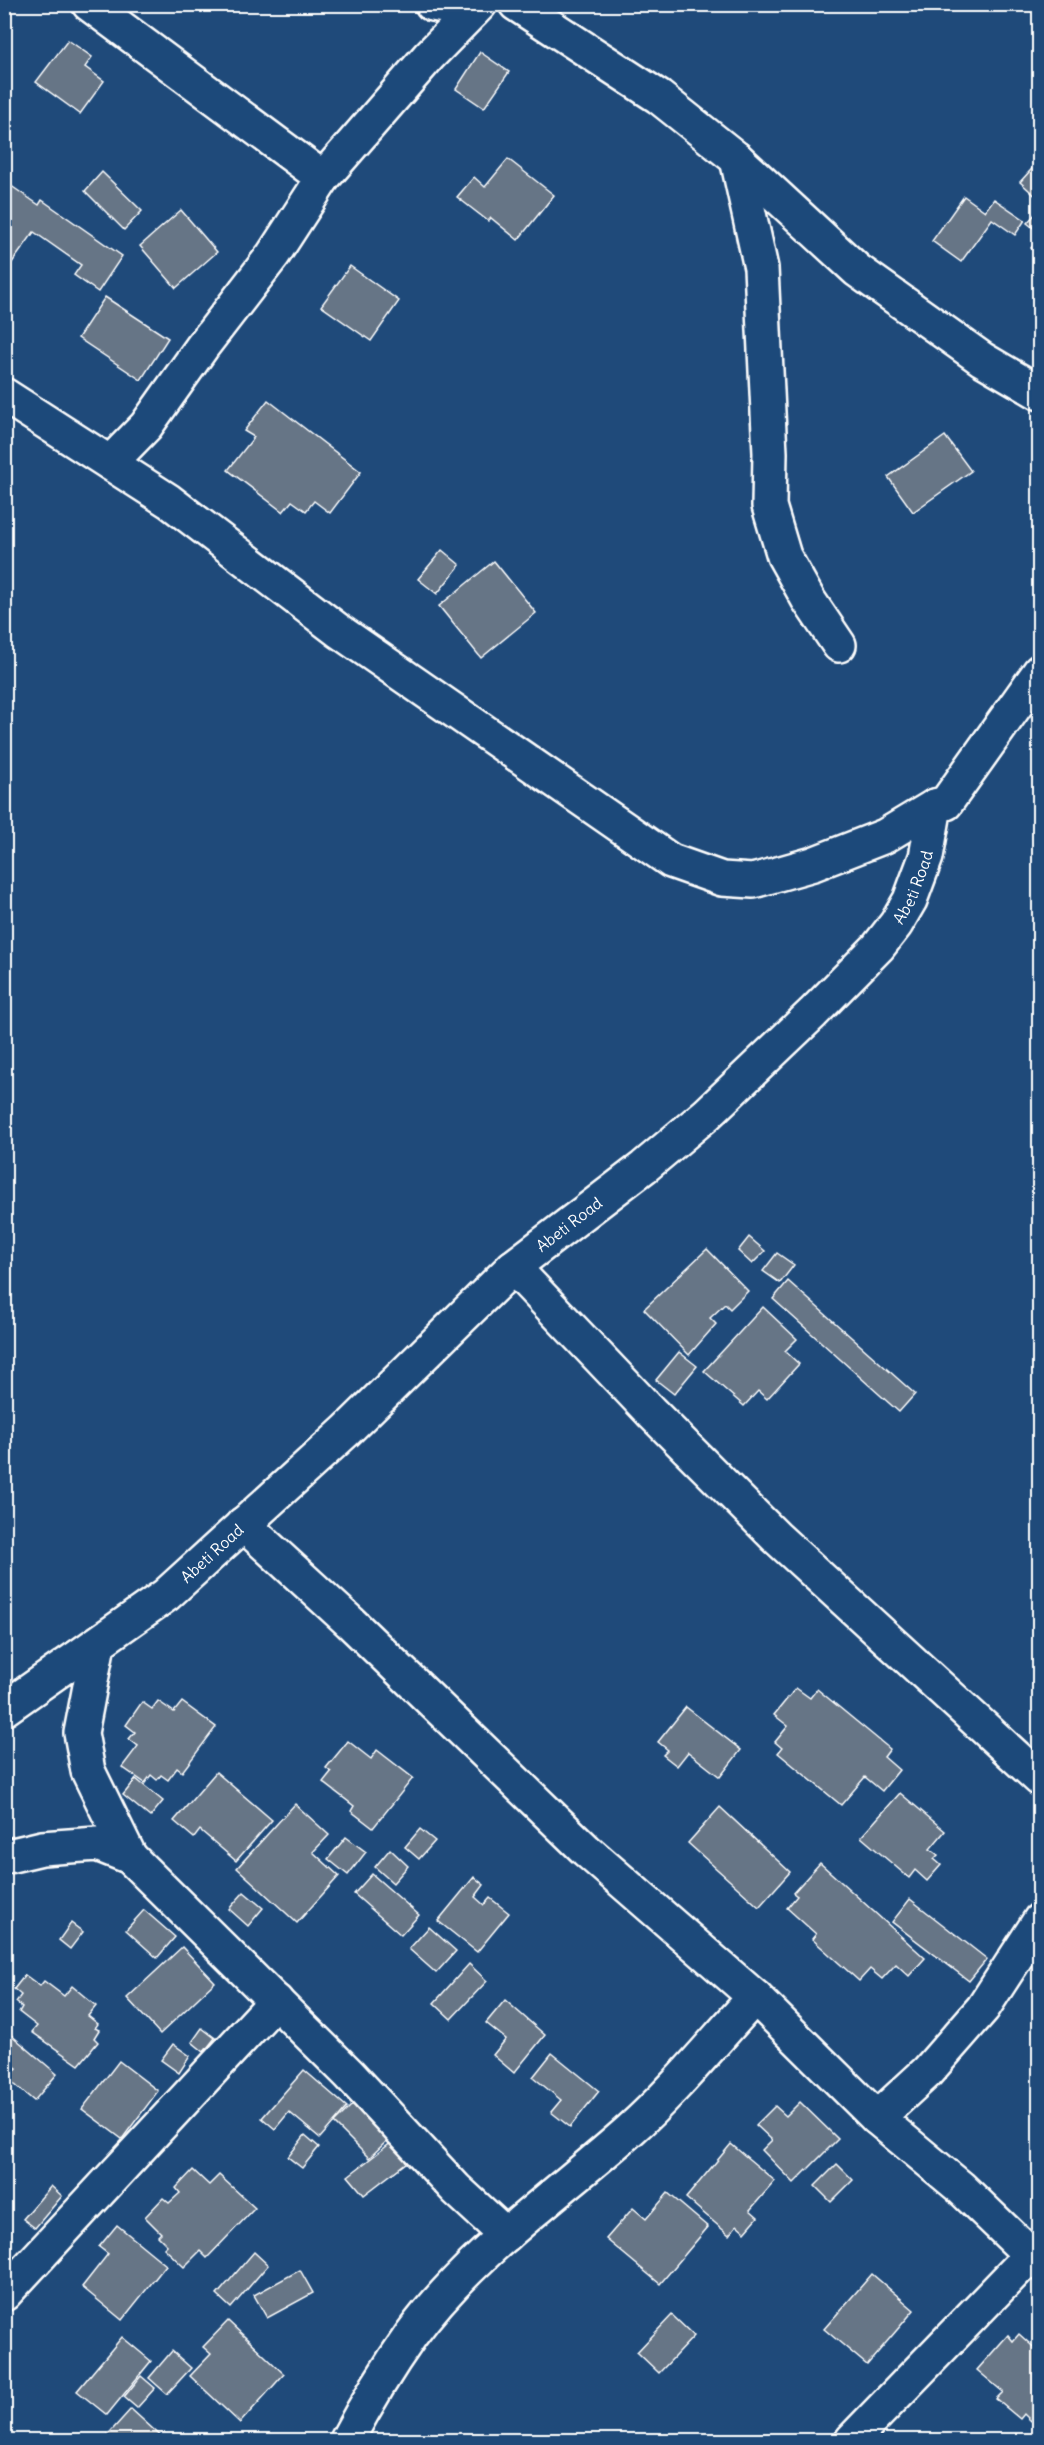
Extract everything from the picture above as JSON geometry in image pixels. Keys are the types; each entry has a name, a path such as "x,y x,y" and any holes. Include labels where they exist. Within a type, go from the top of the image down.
{"street":[{"path":"89,4 323,178"},
{"path":"432,4 477,8"},
{"path":"516,4 658,97 737,159 857,270 982,359 1040,393"},
{"path":"110,463 146,426 201,347 273,255 323,178 429,56 477,8"},
{"path":"737,159 761,268 770,453 769,507 784,556 808,599 839,645"},
{"path":"4,395 169,501 339,631 671,861 722,879 753,881 813,864 885,836 935,806 946,803 1040,670"},
{"name":"Abeti Road","path":"4,1709 166,1595 346,1431 513,1267 644,1167 706,1114 878,947 910,900 926,857 935,806"},
{"path":"513,1267 651,1412 776,1537 1040,1779"},
{"path":"243,1524 358,1629 586,1850 755,1997 878,2118 960,2187 1035,2260 852,2440"},
{"path":"98,1644 81,1733 88,1771 130,1857 349,2074 456,2189 506,2235"},
{"path":"4,1857 42,1848 97,1844 130,1857"},
{"path":"878,2118 927,2072 983,2008 1040,1920"},
{"path":"347,2440 368,2401 412,2334 458,2283 506,2235 632,2128 755,1997"},
{"path":"4,2294 276,2001"}],"building":[{"path":"68,40 92,57 85,67 104,81 80,114 36,82"},
{"path":"480,52 509,72 484,108 456,89"},
{"path":"508,159 554,195 518,240 491,218 488,221 457,197 474,177 485,187"},
{"path":"1040,160 1040,200 1020,182"},
{"path":"102,172 142,211 124,230 85,191"},
{"path":"4,181 39,205 42,200 122,256 98,292 74,275 81,265 34,232 6,271 4,270"},
{"path":"964,196 985,211 994,199 1025,220 1015,235 992,219 961,262 932,241"},
{"path":"1040,209 1040,233 1027,223"},
{"path":"181,210 217,252 176,288 140,246"},
{"path":"1040,238 1040,256 1031,248"},
{"path":"350,266 399,301 371,341 321,306"},
{"path":"105,297 168,338 141,380 78,338"},
{"path":"268,400 361,472 330,513 314,501 306,511 292,501 283,512 228,470 254,437 244,431"},
{"path":"945,436 971,471 913,512 888,477"},
{"path":"442,550 460,565 437,594 418,579"},
{"path":"494,561 536,613 481,658 439,606"},
{"path":"749,1237 765,1251 752,1264 738,1251"},
{"path":"707,1249 748,1291 730,1309 725,1304 710,1318 716,1324 689,1355 644,1309"},
{"path":"777,1253 794,1265 780,1283 763,1271"},
{"path":"788,1281 915,1394 899,1412 773,1299"},
{"path":"763,1307 797,1339 785,1351 799,1364 767,1399 758,1391 744,1406 704,1371"},
{"path":"679,1352 697,1366 674,1394 656,1380"},
{"path":"796,1688 810,1698 817,1689 890,1749 884,1757 899,1770 882,1791 865,1777 841,1805 778,1753 782,1748 775,1742 788,1726 774,1715"},
{"path":"158,1701 174,1712 182,1702 216,1727 182,1772 177,1768 168,1780 161,1775 157,1780 151,1775 145,1783 122,1767 138,1746 129,1739 135,1732 126,1725 142,1702 152,1709"},
{"path":"686,1707 741,1750 720,1777 688,1752 677,1766 663,1755 668,1750 658,1742"},
{"path":"348,1741 371,1759 377,1750 413,1778 373,1828 351,1811 354,1806 323,1782 331,1772 326,1768"},
{"path":"216,1772 272,1820 236,1861 200,1830 194,1838 174,1821"},
{"path":"136,1779 163,1801 150,1817 123,1795"},
{"path":"900,1793 945,1831 930,1849 938,1855 934,1859 941,1865 927,1881 915,1870 909,1878 861,1837"},
{"path":"295,1804 329,1835 313,1852 339,1876 297,1923 237,1868"},
{"path":"720,1807 790,1872 759,1907 688,1843"},
{"path":"420,1829 435,1841 419,1859 405,1847"},
{"path":"346,1837 366,1852 348,1875 328,1859"},
{"path":"390,1849 408,1866 393,1883 375,1867"},
{"path":"820,1863 925,1958 909,1976 896,1964 882,1979 870,1969 859,1981 812,1939 816,1934 787,1908 797,1896 793,1893"},
{"path":"372,1874 419,1915 401,1935 354,1894"},
{"path":"474,1877 484,1885 475,1897 484,1905 490,1898 509,1913 477,1952 438,1921"},
{"path":"244,1892 263,1908 248,1926 229,1909"},
{"path":"910,1899 987,1959 969,1981 892,1922"},
{"path":"144,1910 175,1937 157,1958 126,1930"},
{"path":"71,1923 83,1932 70,1949 59,1940"},
{"path":"429,1927 456,1951 436,1973 409,1949"},
{"path":"182,1947 215,1982 160,2034 127,1998"},
{"path":"469,1964 487,1981 451,2019 434,2003"},
{"path":"25,1975 40,1986 44,1981 64,1996 72,1986 96,2006 88,2016 98,2024 95,2028 99,2030 94,2038 98,2042 79,2065 32,2032 37,2026 19,2012 22,2007 16,2002 21,1995 14,1989"},
{"path":"505,2000 545,2035 514,2073 493,2055 506,2039 486,2023"},
{"path":"202,2028 215,2038 204,2052 192,2042"},
{"path":"10,2034 57,2074 34,2101 8,2079 17,2068 4,2058 4,2041"},
{"path":"173,2044 190,2056 179,2073 161,2060"},
{"path":"552,2053 599,2091 570,2127 551,2112 561,2100 533,2077"},
{"path":"119,2061 158,2091 122,2139 82,2109"},
{"path":"304,2070 347,2107 320,2138 289,2112 275,2129 262,2118"},
{"path":"800,2102 838,2139 794,2183 762,2150 772,2140 756,2125 775,2106 786,2116"},
{"path":"353,2104 388,2140 369,2158 334,2123"},
{"path":"305,2135 319,2147 302,2168 288,2157"},
{"path":"392,2142 407,2162 364,2195 348,2176"},
{"path":"731,2144 775,2181 750,2210 758,2217 745,2232 737,2225 729,2235 686,2198"},
{"path":"837,2164 853,2180 831,2202 815,2186"},
{"path":"193,2170 209,2185 219,2175 255,2208 207,2258 200,2251 184,2267 164,2248 167,2245 158,2236 161,2233 145,2217 163,2198 169,2203 180,2193 176,2188"},
{"path":"51,2186 62,2196 35,2228 23,2219"},
{"path":"668,2193 708,2227 660,2284 606,2239 633,2208 646,2219"},
{"path":"117,2225 166,2265 122,2320 82,2287 108,2254 99,2247"},
{"path":"254,2252 268,2265 231,2308 217,2295"},
{"path":"300,2270 313,2293 267,2318 254,2295"},
{"path":"872,2274 914,2310 867,2365 824,2329"},
{"path":"672,2315 694,2336 659,2373 637,2352"},
{"path":"228,2321 284,2374 240,2423 190,2376 211,2354 203,2347"},
{"path":"1019,2334 1040,2353 1040,2410 1031,2421 1024,2414 1020,2419 996,2399 1003,2392 977,2370 1008,2335 1013,2341"},
{"path":"122,2337 151,2361 107,2415 77,2391"},
{"path":"172,2351 191,2368 167,2394 149,2378"},
{"path":"141,2376 155,2388 137,2408 124,2397"},
{"path":"131,2409 165,2440 103,2440"}]}
